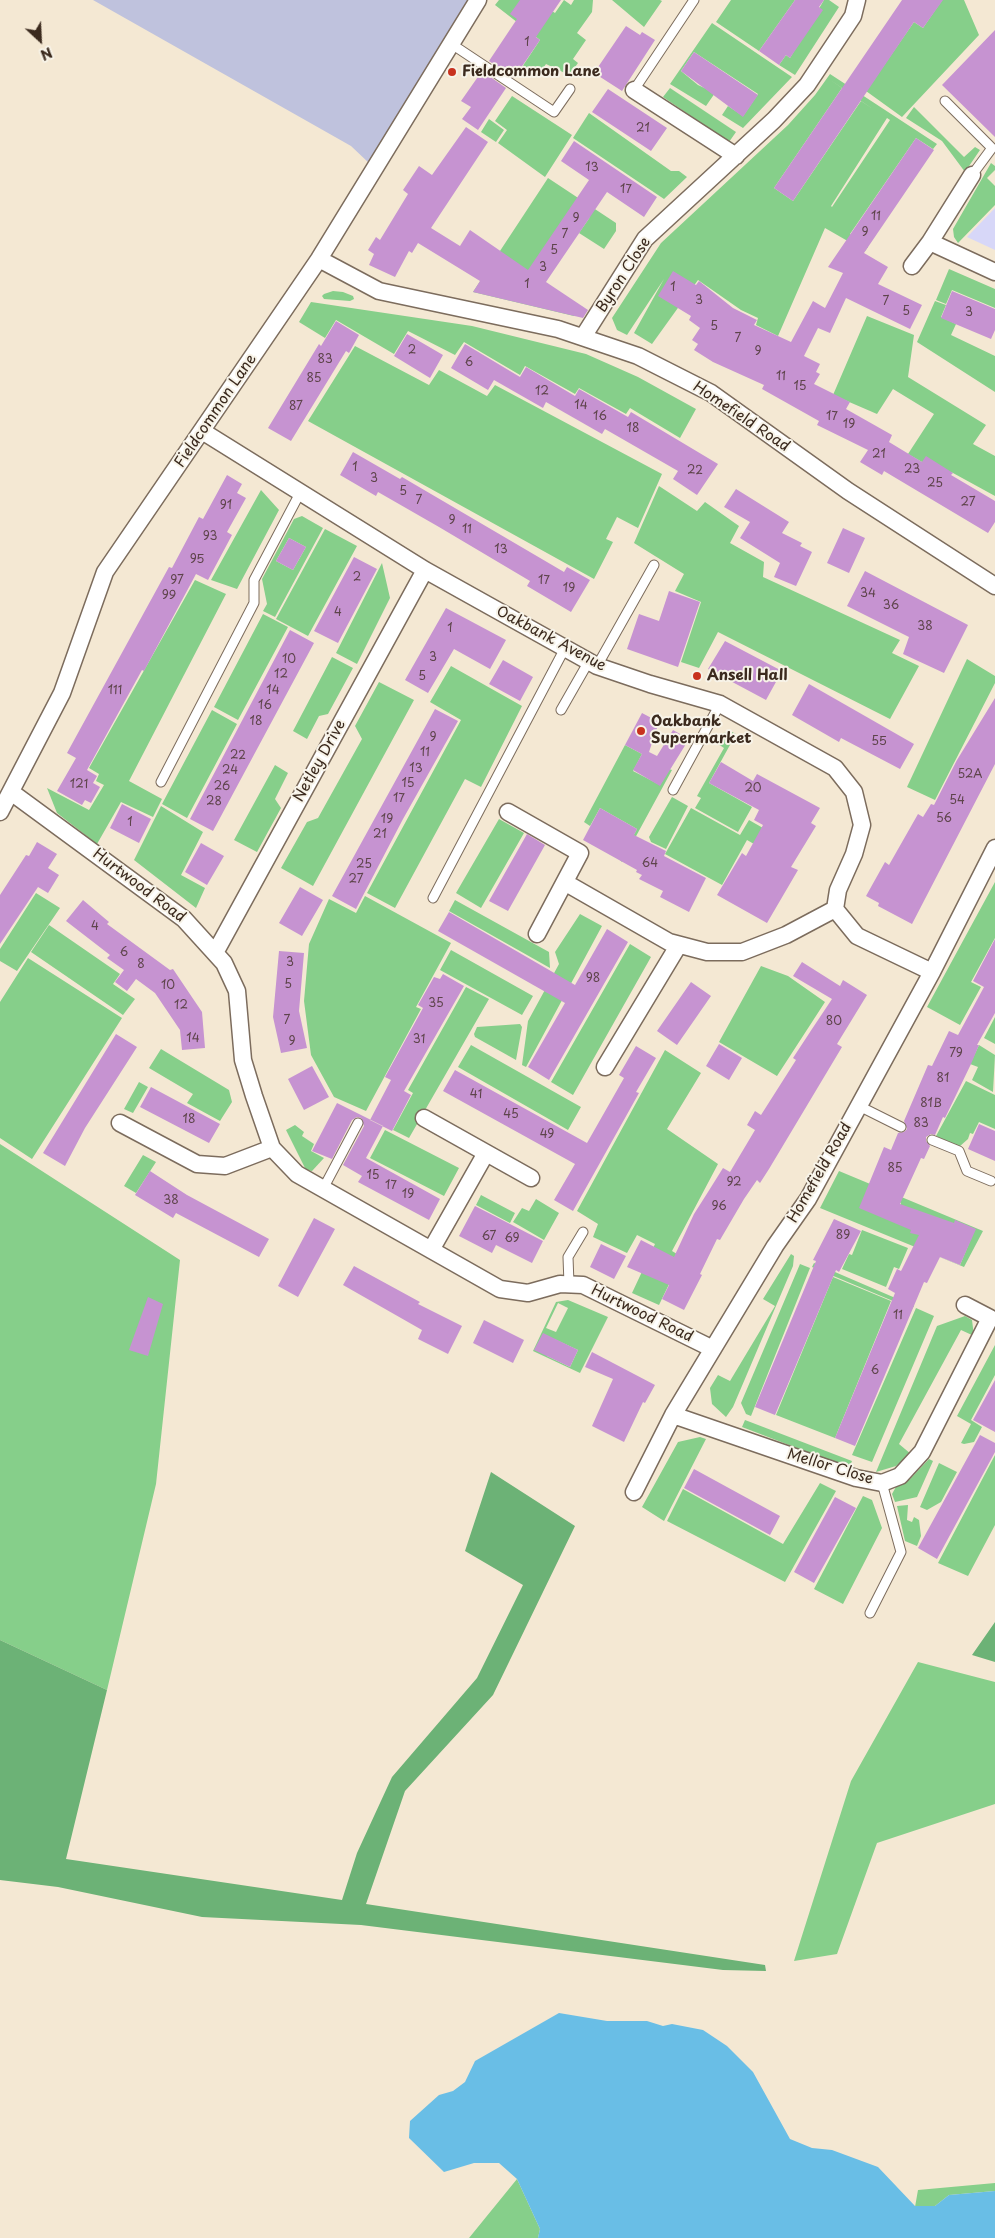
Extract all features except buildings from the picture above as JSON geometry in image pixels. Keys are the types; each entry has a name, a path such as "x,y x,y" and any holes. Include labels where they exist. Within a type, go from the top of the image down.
{"street":[{"name":"Fieldcommon Lane","path":"0,812 62,693 105,572 319,259 478,0"},
{"name":"Byron Close","path":"584,338 645,239 697,189 736,156 807,84 853,16 857,0"},
{"path":"634,90 736,156"},
{"path":"912,266 930,242 972,176"},
{"path":"930,242 995,272"},
{"name":"Homefield Road","path":"319,259 379,291 558,329 638,356 711,393 848,491 994,580"},
{"name":"Oakbank Avenue","path":"202,431 425,570 593,664 650,684 720,704 835,768 854,792 862,825 854,854 838,890 835,909"},
{"name":"Netley Drive","path":"215,953 425,570"},
{"name":"Hurtwood Road","path":"11,792 184,919 224,964 237,991 243,1060 272,1148 297,1174 500,1289 528,1293 560,1284 583,1285 713,1349"},
{"path":"508,812 580,853 566,883 537,934"},
{"name":"Homefield Road","path":"634,1492 673,1415 775,1246 808,1199 932,972 995,848"},
{"path":"566,883 678,946 707,952 742,952 786,935 835,909 857,936 932,972"},
{"path":"605,1067 678,946"},
{"path":"424,1118 531,1178"},
{"path":"120,1123 197,1164 225,1166 272,1148"},
{"path":"431,1250 486,1153"},
{"name":"Mellor Close","path":"673,1415 856,1478 882,1483 900,1476 922,1452 990,1318 965,1305"}],"lane":[{"path":"634,90 694,0"},
{"path":"450,43 554,112 570,89"},
{"path":"944,101 994,150 972,176"},
{"path":"161,782 254,603 254,580 300,493"},
{"path":"561,710 593,664 654,565"},
{"path":"433,898 565,648"},
{"path":"673,790 720,704"},
{"path":"859,1106 901,1127"},
{"path":"323,1189 358,1124"},
{"path":"932,1140 959,1151 967,1171 991,1181"},
{"path":"569,1284 568,1258 583,1232"},
{"path":"870,1613 901,1552 882,1483"}],"shaded area":[{"path":"93,0 469,0 370,164 351,146"},
{"path":"995,208 995,250 967,237"}],"green space":[{"path":"499,0 536,0 555,13 564,0 571,5 574,0 593,0 592,12 577,33 586,40 573,59 578,63 569,75 546,64 537,77 522,67 540,40 495,5"},
{"path":"612,0 660,0 662,1 644,27"},
{"path":"731,0 795,0 759,51 716,22"},
{"path":"824,0 829,0 839,7 795,75 779,65 786,55 790,58"},
{"path":"942,0 964,0 979,35 902,117 866,91 914,22 923,28"},
{"path":"712,23 792,77 743,128 722,115 728,106 743,116 758,94 694,52 681,71 698,85 715,93 706,106 670,84"},
{"path":"830,74 937,144 933,149 916,138 850,234 868,247 865,251 825,228 778,336 756,325 758,318 741,310 698,280 652,344 634,333 664,279 627,335 617,330 612,318 661,243 788,125 815,95","holes":["829,79 873,109 861,101 793,201 774,188 842,88","887,118 890,120 832,207 831,206"]},
{"path":"670,88 736,132 729,142 663,97"},
{"path":"512,96 572,135 545,177 498,143 507,130 495,121"},
{"path":"914,107 964,157 975,147 980,150 965,172 942,141 906,118"},
{"path":"589,113 671,171 679,171 687,177 664,199 573,138"},
{"path":"489,119 504,130 496,142 481,132"},
{"path":"991,163 995,166 995,170 987,178 995,186 995,205 958,243 954,237 953,229"},
{"path":"548,178 616,223 616,231 604,249 579,233 590,217 517,286 583,307 574,316 473,292"},
{"path":"949,269 995,289 995,308 952,290 946,304 936,300"},
{"path":"333,291 343,292 353,296 354,299 350,301 324,299 322,296"},
{"path":"935,301 946,305 941,317 956,324 951,335 995,356 995,392 917,342"},
{"path":"311,302 472,326 586,354 638,377 696,409 680,438 630,408 626,414 579,388 575,394 525,366 520,375 464,342 455,355 408,331 394,354 336,320 325,338 299,322"},
{"path":"867,316 914,335 908,377 986,425 973,444 995,456 995,496 953,473 922,462 908,454 934,414 893,389 877,414 833,395"},
{"path":"355,346 429,385 439,370 487,396 495,385 662,474 638,528 617,517 606,539 613,542 594,579 308,421"},
{"path":"659,486 697,511 705,502 739,526 730,543 764,562 763,577 900,640 892,653 919,666 890,719 718,632 699,668 681,662 701,602 675,591 684,574 634,543"},
{"path":"261,490 279,510 237,589 211,580"},
{"path":"302,516 323,528 275,617 263,611 267,604 262,579 294,519","holes":["289,538 306,547 293,570 276,561"]},
{"path":"325,529 357,546 308,636 276,619"},
{"path":"382,563 390,598 357,664 336,653"},
{"path":"195,580 226,594 129,781 162,799 153,817 121,802 97,844 57,813 47,788 89,810 104,785 96,781 99,774 89,768"},
{"path":"263,614 288,627 238,720 214,707"},
{"path":"332,657 353,668 328,714 319,716 307,739 293,731"},
{"path":"967,659 995,676 995,683 935,800 907,787"},
{"path":"451,666 522,706 481,787 465,779 395,908 367,893 461,720 430,702"},
{"path":"379,682 414,700 313,886 281,868 307,822 318,818 362,739 355,726"},
{"path":"212,710 237,724 187,818 162,804"},
{"path":"732,732 736,734 709,783 752,807 738,832 695,808 701,798 697,796 724,748 715,742 723,733"},
{"path":"625,745 642,754 633,771 660,785 669,769 672,770 622,862 620,860 637,829 600,808 590,826 584,822"},
{"path":"275,765 288,773 275,799 281,808 257,852 234,840"},
{"path":"672,797 688,806 666,849 651,842 649,837"},
{"path":"161,806 203,832 181,875 205,888 196,908 134,860"},
{"path":"691,808 740,835 749,820 770,832 761,848 747,840 722,885 665,854"},
{"path":"499,819 524,833 481,908 456,893"},
{"path":"995,882 995,938 971,982 981,987 960,1025 927,1007"},
{"path":"36,893 60,908 17,971 0,961 0,949"},
{"path":"365,896 451,943 416,1007 421,1009 366,1111 334,1097 311,1055 304,1001 309,944 329,899 356,913"},
{"path":"455,900 549,952 550,968 449,911"},
{"path":"580,914 602,926 526,1067 522,1065 528,1021 559,964 555,952"},
{"path":"49,925 120,974 113,984 135,999 123,1015 31,952"},
{"path":"630,944 651,957 573,1095 551,1082"},
{"path":"451,950 533,996 522,1015 440,970"},
{"path":"28,958 122,1018 32,1159 0,1138 0,1002"},
{"path":"761,966 788,976 825,1002 777,1076 719,1042"},
{"path":"466,987 489,999 409,1138 393,1130 413,1093 408,1090"},
{"path":"995,1017 995,1044 984,1038"},
{"path":"520,1024 522,1027 516,1060 475,1037 474,1034 477,1027"},
{"path":"471,1045 581,1107 568,1130 458,1067"},
{"path":"979,1045 995,1055 993,1092 972,1080 978,1067 970,1064"},
{"path":"161,1049 229,1090 232,1102 220,1121 187,1103 193,1094 149,1068"},
{"path":"665,1050 701,1073 667,1129 718,1164 672,1251 682,1257 659,1305 632,1293 655,1244 637,1235 627,1253 593,1237 598,1224 577,1211"},
{"path":"966,1081 995,1095 995,1129 979,1122 973,1134 970,1133 968,1139 959,1147 936,1136"},
{"path":"139,1082 148,1087 133,1113 124,1109"},
{"path":"295,1125 304,1132 302,1136 314,1144 311,1151 324,1158 312,1171 306,1170 286,1130"},
{"path":"385,1130 459,1168 444,1196 370,1158"},
{"path":"0,1144 180,1260 156,1484 107,1690 0,1640"},
{"path":"143,1155 156,1162 136,1193 124,1186"},
{"path":"839,1171 983,1231 964,1267 820,1208","holes":["868,1189 901,1203 893,1222","975,1229 960,1265 940,1257"]},
{"path":"481,1195 515,1213 510,1223 476,1205"},
{"path":"536,1199 559,1213 544,1240 513,1222 522,1208 529,1211"},
{"path":"862,1230 908,1248 899,1269 894,1267 886,1287 842,1269 849,1254 852,1255"},
{"path":"791,1254 794,1256 793,1266 733,1407 726,1417 712,1404 710,1388 718,1375 730,1381 775,1306 763,1299"},
{"path":"814,1263 914,1306 912,1309 812,1267"},
{"path":"800,1264 810,1268 751,1416 746,1414 741,1403"},
{"path":"833,1277 891,1301 835,1438 776,1415"},
{"path":"568,1300 608,1317 580,1373 533,1351 556,1302","holes":["558,1303 568,1308 556,1332 546,1328","554,1339 578,1350 570,1367 547,1356"]},
{"path":"916,1308 934,1316 872,1462 852,1455"},
{"path":"965,1316 972,1320 974,1336 961,1330 899,1444 911,1454 896,1466 876,1472 937,1326"},
{"path":"995,1345 995,1375 971,1420 982,1427 974,1442 964,1444 961,1443 971,1424 957,1416"},
{"path":"745,1420 852,1461 849,1468 742,1427"},
{"path":"700,1437 706,1439 664,1521 642,1507 678,1442"},
{"path":"995,1455 995,1525 968,1576 938,1563"},
{"path":"929,1459 933,1461 917,1497 895,1502 892,1494 897,1485 910,1479"},
{"path":"939,1463 957,1472 941,1502 927,1510 920,1507"},
{"path":"491,1472 575,1526 493,1695 405,1791 366,1904 765,1965 766,1971 723,1970 361,1925 202,1917 58,1887 0,1880 0,1640 107,1690 66,1859 342,1900 357,1853 392,1777 477,1678 523,1585 465,1551"},
{"path":"820,1483 836,1491 785,1582 667,1521 683,1489 783,1544"},
{"path":"863,1496 872,1500 882,1528 843,1604 814,1589"},
{"path":"908,1505 907,1520 912,1522 914,1517 919,1520 921,1536 917,1546 905,1541 897,1506"},
{"path":"995,1622 995,1662 972,1655"},
{"path":"918,1662 995,1682 995,1804 877,1843 837,1954 794,1961 851,1781"},
{"path":"517,2179 540,2229 538,2238 469,2238"},
{"path":"995,2183 995,2191 949,2195 935,2206 915,2207 918,2190"}],"water":[{"path":"559,2013 607,2021 647,2021 663,2026 672,2024 703,2030 727,2046 753,2072 790,2139 812,2148 832,2150 878,2167 915,2206 935,2206 949,2195 995,2191 995,2238 538,2238 540,2229 517,2179 499,2163 474,2163 444,2172 409,2138 410,2121 439,2095 453,2091 465,2082 475,2061"}],"place":[{"name":"Fieldcommon Lane","path":"452,72"},
{"name":"Ansell Hall","path":"697,676"},
{"name":"Oakbank Supermarket","path":"641,731"}]}
